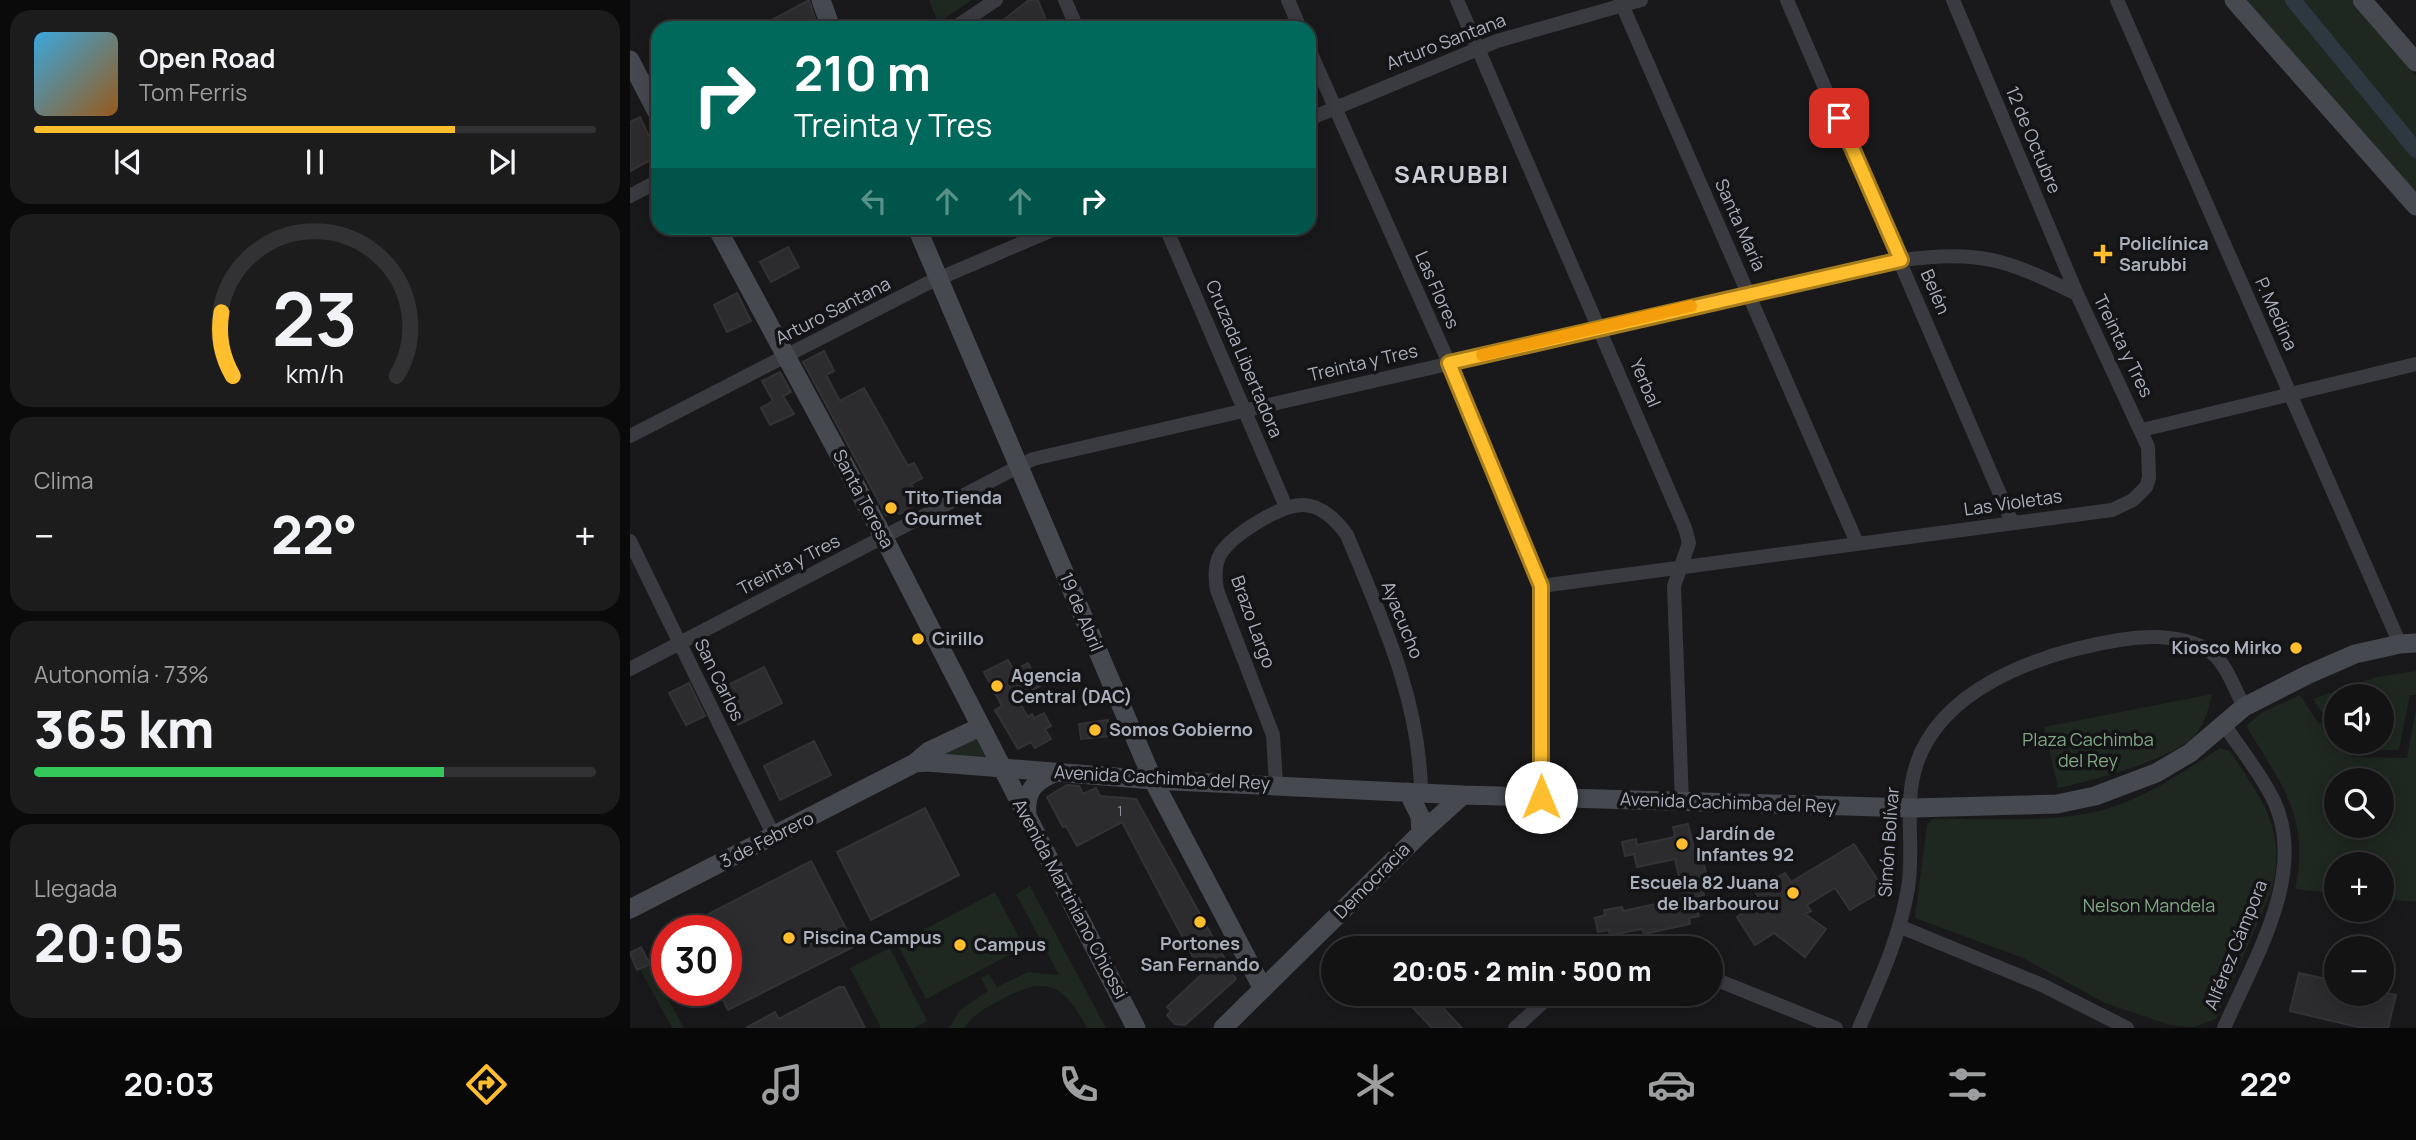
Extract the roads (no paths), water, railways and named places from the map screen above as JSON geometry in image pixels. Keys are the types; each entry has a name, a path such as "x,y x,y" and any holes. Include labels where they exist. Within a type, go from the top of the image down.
{"street":[{"path":"821,0 828,21"},
{"path":"964,21 996,0"},
{"path":"1065,0 1074,21"},
{"path":"1287,0 1297,21"},
{"name":"Yerbal","path":"1457,0 1600,327 1689,542 1674,586 1682,802"},
{"name":"Arturo Santana","path":"1316,116 1477,49 1621,2 1641,0"},
{"name":"Belén","path":"1787,0 2012,522"},
{"name":"12 de Octubre","path":"1953,0 2077,294"},
{"name":"P. Medina","path":"2117,0 2291,396 2408,644"},
{"path":"2234,0 2416,206"},
{"path":"2362,0 2416,62"},
{"name":"Santa María","path":"1621,2 1857,543"},
{"path":"630,60 651,100"},
{"name":"Las Flores","path":"1316,65 1449,363 1541,586 1541,797"},
{"path":"630,196 651,185"},
{"name":"Santa Teresa","path":"721,235 884,538 1002,769"},
{"name":"19 de Abril","path":"920,235 1153,780 1263,989"},
{"name":"Arturo Santana","path":"630,436 940,277 1040,235"},
{"name":"Cruzada Libertadora","path":"1169,235 1286,506"},
{"name":"Treinta y Tres","path":"630,669 1019,469 1033,459 1901,260 1939,255 1990,257 2077,294 2142,430"},
{"path":"2142,430 2416,364"},
{"name":"Las Violetas","path":"1541,586 2112,510 2133,500 2146,487 2149,478 2148,447 2142,430"},
{"name":"Ayacucho","path":"1286,506 1306,505 1322,511 1348,535 1404,674 1413,711 1414,792"},
{"name":"Brazo Largo","path":"1276,784 1273,735 1217,590 1215,575 1219,555 1234,538 1286,506"},
{"name":"San Carlos","path":"630,541 774,836"},
{"name":"Simón Bolívar","path":"1859,1028 1901,927 1909,885 1912,783 1920,756 1947,715 1972,694 2000,678 2073,649 2128,639 2200,645 2219,660 2244,707"},
{"name":"Avenida Cachimba del Rey","path":"1002,769 1153,780 1464,795 1912,808 2031,806 2095,796 2156,773 2190,753 2225,726 2244,707 2355,654 2408,644"},
{"name":"Alférez Cámpora","path":"2224,1028 2279,900 2286,848 2275,802 2225,726"},
{"path":"909,767 929,751 980,727"},
{"name":"3 de Febrero","path":"630,909 909,767 1002,769"},
{"name":"Avenida Martiniano Chiossi","path":"1002,769 1137,1027"},
{"path":"1027,816 1026,803 1031,787 1040,779 1054,773"},
{"path":"1414,792 1420,816 1420,832"},
{"name":"Democracia","path":"1223,1028 1420,832 1464,795"},
{"path":"1901,927 2042,985 2127,1028"},
{"path":"1723,982 1836,1028"},
{"path":"1515,1028 1539,1006"}],"waterway":[{"path":"2293,0 2416,150"}],"place":[{"name":"Policlínica Sarubbi","path":"2103,254"},
{"name":"Tito Tienda Gourmet","path":"891,508"},
{"name":"Cirillo","path":"918,639"},
{"name":"Kiosco Mirko","path":"2296,648"},
{"name":"Agencia Central (DAC)","path":"997,686"},
{"name":"Somos Gobierno","path":"1095,730"},
{"name":"Jardín de Infantes 92","path":"1682,844"},
{"name":"Escuela 82 Juana de Ibarbourou","path":"1793,893"},
{"name":"Portones San Fernando","path":"1200,922"},
{"name":"Piscina Campus","path":"789,938"},
{"name":"Campus","path":"960,945"}],"district":[{"name":"SARUBBI","path":"1452,175"}],"park label":[{"name":"Plaza Cachimba del Rey","path":"2088,750"},
{"name":"Nelson Mandela","path":"2149,906"}]}
